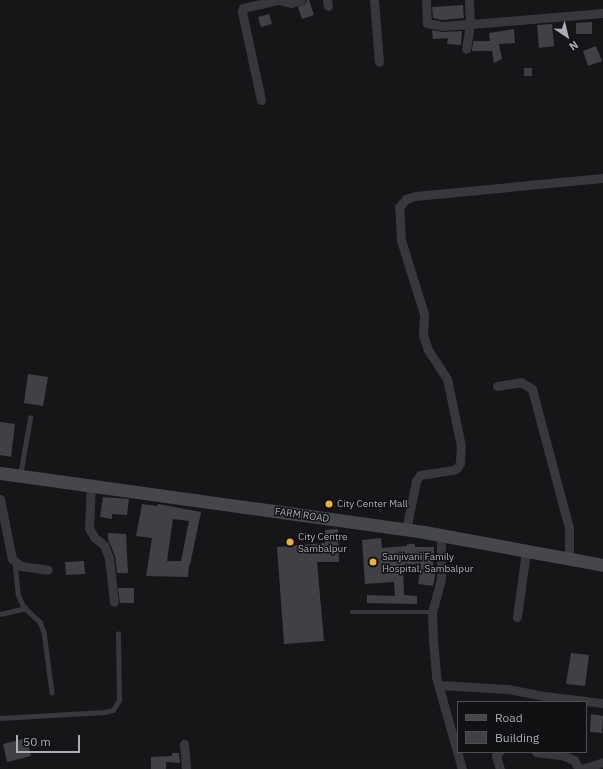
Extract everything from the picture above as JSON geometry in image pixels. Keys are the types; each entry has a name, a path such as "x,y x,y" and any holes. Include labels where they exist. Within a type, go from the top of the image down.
{"main road":[{"name":"FARM ROAD","path":"0,472 441,535 603,565"}],"street":[{"path":"261,100 242,12 243,8 278,0 291,3 301,0"},
{"path":"374,0 379,62"},
{"path":"426,0 427,23 442,26 603,13"},
{"path":"466,49 470,24 469,0"},
{"path":"406,530 416,481 420,475 457,468 460,463 461,446 447,379 428,350 423,335 424,314 401,240 399,207 406,199 415,196 603,178"},
{"path":"497,386 521,382 532,389 569,528 569,559"},
{"path":"91,485 89,528 94,537 104,545 109,558 114,602"},
{"path":"0,499 12,558 15,563 21,566 48,570"},
{"path":"441,535 441,579 432,612 432,640 439,686 457,751"},
{"path":"517,618 526,551"},
{"path":"439,686 508,689 544,696 586,701"},
{"path":"587,701 603,703"},
{"path":"184,744 186,769"},
{"path":"458,753 462,769"},
{"path":"498,753 496,756 500,769"},
{"path":"545,753 562,755 574,760 580,769 592,768 603,762"}],"lane":[{"path":"20,475 30,418"},
{"path":"15,563 18,594 25,608 40,622 44,632 52,692"},
{"path":"0,614 25,608"},
{"path":"352,612 432,612"},
{"path":"0,718 105,712 113,710 119,700 118,634"}],"building":[{"path":"307,0 309,0 314,15 302,19 298,7 305,4"},
{"path":"463,5 464,18 442,20 433,18 432,7"},
{"path":"269,14 272,24 261,27 258,17"},
{"path":"592,22 592,34 576,34 576,23"},
{"path":"552,24 554,46 539,48 537,25"},
{"path":"514,29 515,43 499,44 502,59 494,63 492,51 472,51 473,41 490,41 489,33"},
{"path":"432,30 442,32 462,31 461,45 447,44 448,38 433,39"},
{"path":"596,46 602,61 588,66 583,51"},
{"path":"524,68 532,68 532,76 524,76"},
{"path":"28,374 48,377 43,406 24,403"},
{"path":"0,422 15,424 11,457 0,455"},
{"path":"103,497 129,499 127,515 112,514 112,519 100,517"},
{"path":"142,504 157,506 158,504 201,512 189,565 188,577 146,576 152,538 136,536","holes":["173,519 189,521 181,561 167,561"]},
{"path":"338,529 339,562 317,562 324,641 284,644 277,547 325,543 325,530"},
{"path":"108,533 126,534 128,573 117,573 115,556 108,539"},
{"path":"381,538 382,548 407,546 407,544 415,544 415,547 434,547 433,569 435,570 435,577 433,586 418,584 421,564 403,565 404,595 417,596 417,604 367,603 367,595 395,596 394,582 365,584 362,540"},
{"path":"84,561 85,574 66,575 65,562"},
{"path":"118,588 134,588 134,603 120,603"},
{"path":"571,653 589,655 585,686 566,684"},
{"path":"591,714 603,716 602,733 590,732"},
{"path":"27,738 31,756 7,762 3,744"},
{"path":"172,753 179,753 180,763 166,762 166,769 151,769 151,757 172,756"}],"place":[{"name":"City Center Mall","path":"329,504"},
{"name":"City Centre Sambalpur","path":"290,542"},
{"name":"Sanjivani Family Hospital, Sambalpur","path":"373,562"}]}
